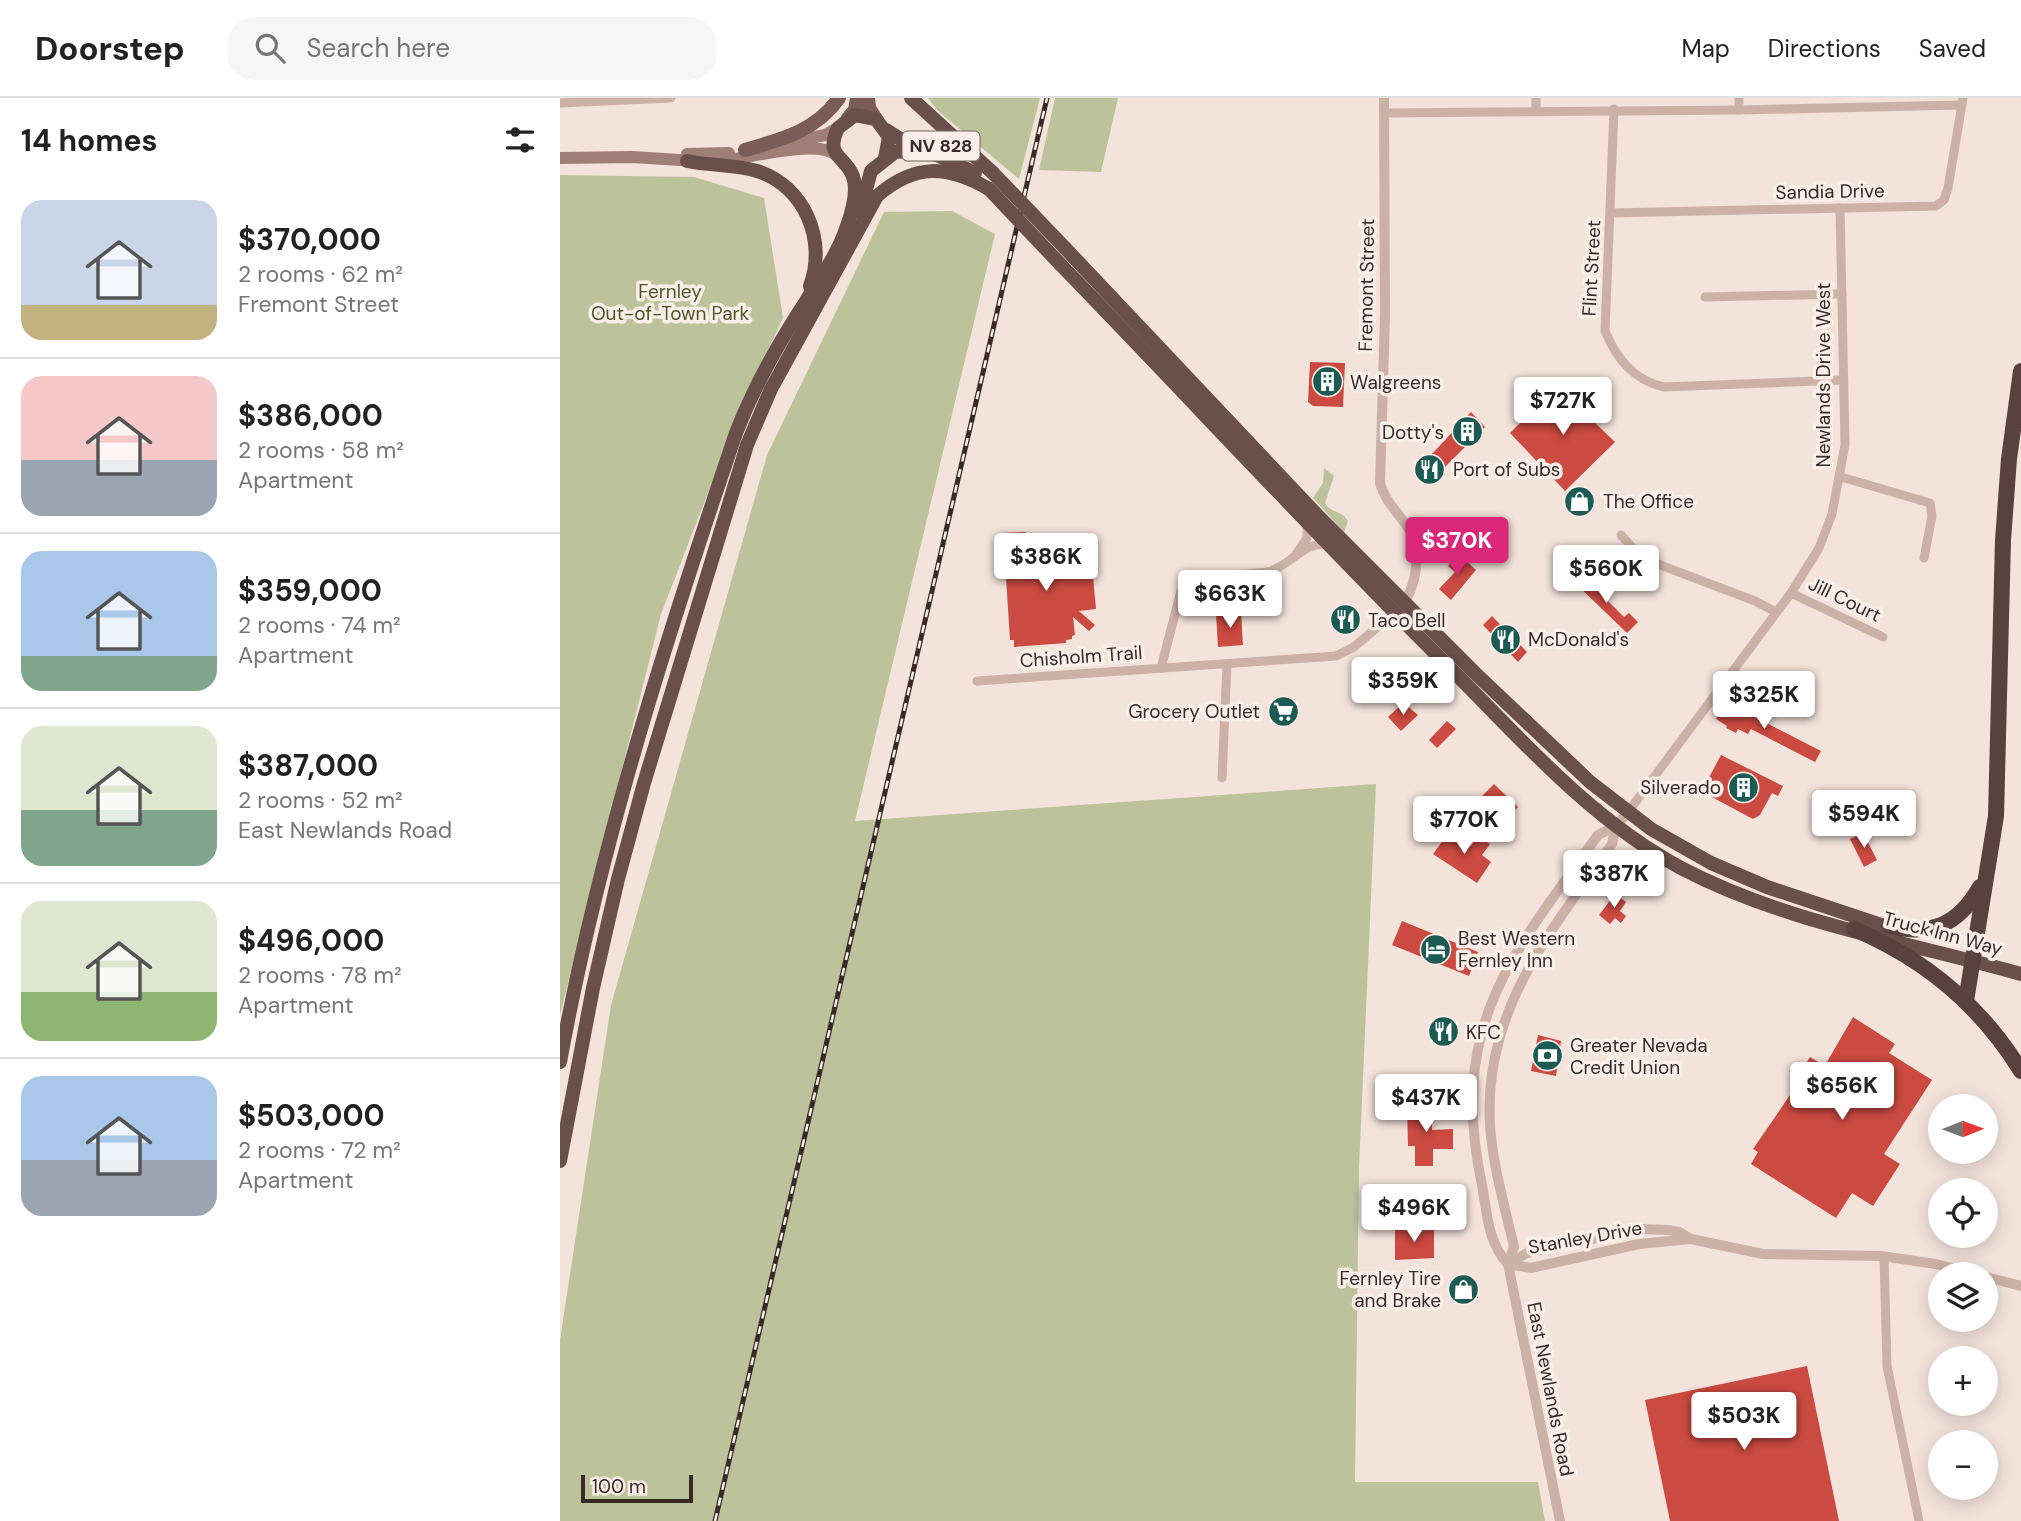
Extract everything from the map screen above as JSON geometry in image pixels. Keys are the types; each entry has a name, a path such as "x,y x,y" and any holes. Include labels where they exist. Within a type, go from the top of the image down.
{"highway":[{"path":"911,98 993,173 1065,248 1300,497 1399,608"},
{"name":"NV 828","path":"843,123 863,115 881,124 900,139 952,150 993,173"},
{"path":"560,1062 607,855 648,709 724,468 745,410 832,258 848,224 854,190 853,175 841,161 833,142 843,123"},
{"path":"858,228 867,181 889,144 881,124"},
{"path":"841,161 860,171 880,163 895,152 911,151 944,157 973,171 1327,544 1572,765 1628,812 1671,841 1737,875 1889,926 1972,960"},
{"path":"687,161 760,172 790,191 807,214 816,242 817,259 807,298"},
{"path":"560,1161 587,1013 642,791 747,445 762,407 877,196 906,176 928,171 945,171 967,176 989,189"},
{"path":"1966,1001 1996,817 2000,622 2006,499 2021,371"},
{"path":"717,546 712,542 712,529 724,468"},
{"name":"Truck Inn Way","path":"1399,608 1568,786 1616,826 1677,866 1721,888 1771,907 2021,974"},
{"path":"607,855 616,848 628,810 642,791"},
{"path":"607,855 611,864 613,903"},
{"path":"1889,926 1912,932 1943,924 1972,901 1985,879"},
{"path":"1854,929 1921,964 1966,1001 2003,1044 2021,1071"}],"main road":[{"path":"746,150 795,135 824,117 839,98"},
{"path":"843,123 855,110 857,98"},
{"path":"868,98 869,108 881,124"},
{"name":"NV 828","path":"632,158 637,155 716,154 746,150 825,135 843,123"},
{"name":"NV 828","path":"560,158 687,161 738,159 817,148 829,149 841,161"}],"street":[{"path":"560,103 671,98"},
{"name":"Fremont Street","path":"1354,647 1399,608 1413,586 1417,569 1411,531 1392,508 1380,483 1385,315 1384,98"},
{"path":"1536,98 1536,111"},
{"path":"1739,98 1739,110"},
{"path":"1384,113 1739,110 1962,101"},
{"name":"Sandia Drive","path":"1611,213 1923,207 1941,204 1948,188 1962,101"},
{"name":"Flint Street","path":"1614,109 1605,331 1615,354 1636,376 1664,387 1843,380"},
{"name":"Newlands Drive West","path":"1628,812 1791,593 1819,548 1832,514 1845,445 1840,208"},
{"path":"1705,297 1842,295"},
{"path":"1841,477 1930,503 1932,516 1924,558"},
{"path":"1295,556 1307,538 1307,523"},
{"path":"1621,535 1642,558 1755,601 1776,612"},
{"path":"1161,668 1181,591 1186,582 1278,570 1313,544 1327,544"},
{"name":"Jill Court","path":"1791,593 1883,637"},
{"name":"Chisholm Trail","path":"976,681 1336,656 1354,647"},
{"path":"1222,778 1227,664"},
{"name":"East Newlands Road","path":"1508,1264 1495,1250 1472,1130 1472,1084 1485,1019 1509,961 1598,835 1616,826 1628,812"},
{"name":"East Newlands Road","path":"1560,1521 1508,1264 1514,1247 1494,1154 1490,1110 1496,1049 1512,999 1528,966 1612,844 1616,826"},
{"path":"1472,1084 1477,1099 1490,1110"},
{"name":"Stanley Drive","path":"1508,1264 1527,1253 1638,1229 1669,1230 1691,1239"},
{"name":"Stanley Drive","path":"1508,1264 1531,1268 1639,1244 1691,1239 1772,1255 1884,1257 1928,1263"},
{"path":"1884,1257 1887,1366 1919,1521"},
{"path":"1998,1280 2021,1286"}],"green space":[{"path":"928,98 1040,98 1019,179 937,110"},
{"path":"1055,98 1118,98 1101,172 1039,170"},
{"name":"Fernley Out-of-Town Park","path":"560,175 694,177 764,198 783,318 742,405 661,614 560,1015"},
{"path":"952,211 995,234 855,821 1376,784 1359,1168 1355,1482 1538,1482 1545,1521 560,1521 560,1340 611,1005 767,455 884,212"},
{"path":"1324,468 1334,476 1325,503 1348,521 1344,532 1313,498 1323,483"}],"building":[{"name":"Walgreens","path":"1310,362 1345,363 1343,407 1313,406 1308,402"},
{"path":"1558,385 1581,407 1590,399 1601,410 1591,419 1615,442 1565,491 1510,433"},
{"path":"1471,412 1485,427 1432,480 1419,468"},
{"path":"1026,532 1027,556 1086,552 1091,554 1096,609 1079,611 1095,625 1089,631 1073,617 1075,635 1066,640 1066,643 1014,647 1014,640 1010,640 1005,562 1002,563 1000,533"},
{"path":"1459,554 1476,570 1451,600 1439,589 1455,572 1448,566"},
{"path":"1582,575 1624,617 1629,613 1638,622 1627,633 1574,582"},
{"name":"Taco Bell","path":"1352,607 1359,615 1337,633 1331,626"},
{"path":"1241,612 1243,645 1218,647 1216,614"},
{"name":"McDonald's","path":"1492,616 1527,652 1518,662 1483,625"},
{"path":"1725,702 1821,751 1815,762 1751,729 1748,734 1738,729 1736,733 1726,728 1727,726 1716,719"},
{"path":"1401,705 1406,705 1418,715 1401,731 1388,717"},
{"path":"1447,721 1456,729 1437,748 1429,740"},
{"name":"Silverado","path":"1721,755 1783,786 1778,796 1772,793 1760,815 1753,819 1708,795 1704,787"},
{"path":"1494,784 1518,807 1503,822 1480,798"},
{"path":"1450,831 1471,846 1478,836 1490,844 1482,855 1491,862 1477,883 1433,854"},
{"path":"1863,833 1877,860 1864,867 1850,839"},
{"path":"1615,894 1626,902 1620,911 1626,916 1621,923 1615,918 1610,924 1599,915"},
{"name":"Best Western Fernley Inn","path":"1402,921 1478,952 1469,976 1392,945"},
{"path":"1853,1017 1895,1044 1889,1053 1932,1080 1884,1154 1900,1164 1873,1206 1852,1193 1836,1218 1751,1164 1758,1152 1753,1149 1799,1082 1796,1080 1810,1057 1823,1065 1827,1062"},
{"name":"KFC","path":"1430,1025 1456,1025 1456,1039 1430,1039"},
{"name":"Greater Nevada Credit Union","path":"1538,1035 1561,1041 1556,1076 1531,1071"},
{"path":"1431,1102 1432,1130 1453,1129 1453,1149 1433,1149 1433,1166 1415,1166 1415,1146 1408,1146 1407,1103"},
{"path":"1434,1229 1434,1258 1395,1260 1395,1230"},
{"name":"Fernley Tire and Brake","path":"1450,1280 1477,1280 1478,1298 1451,1299"},
{"path":"1807,1366 1839,1521 1670,1521 1645,1400"}],"railway":[{"path":"715,1521 1047,98"}],"place":[{"name":"Walgreens","path":"1327,382"},
{"name":"Dotty's","path":"1467,432"},
{"name":"Port of Subs","path":"1430,469"},
{"name":"The Office","path":"1580,501"},
{"name":"Taco Bell","path":"1345,620"},
{"name":"McDonald's","path":"1505,639"},
{"name":"Grocery Outlet","path":"1283,711"},
{"name":"Silverado","path":"1744,787"},
{"name":"Best Western Fernley Inn","path":"1435,949"},
{"name":"KFC","path":"1443,1032"},
{"name":"Greater Nevada Credit Union","path":"1547,1056"},
{"name":"Fernley Tire and Brake","path":"1464,1289"}]}
